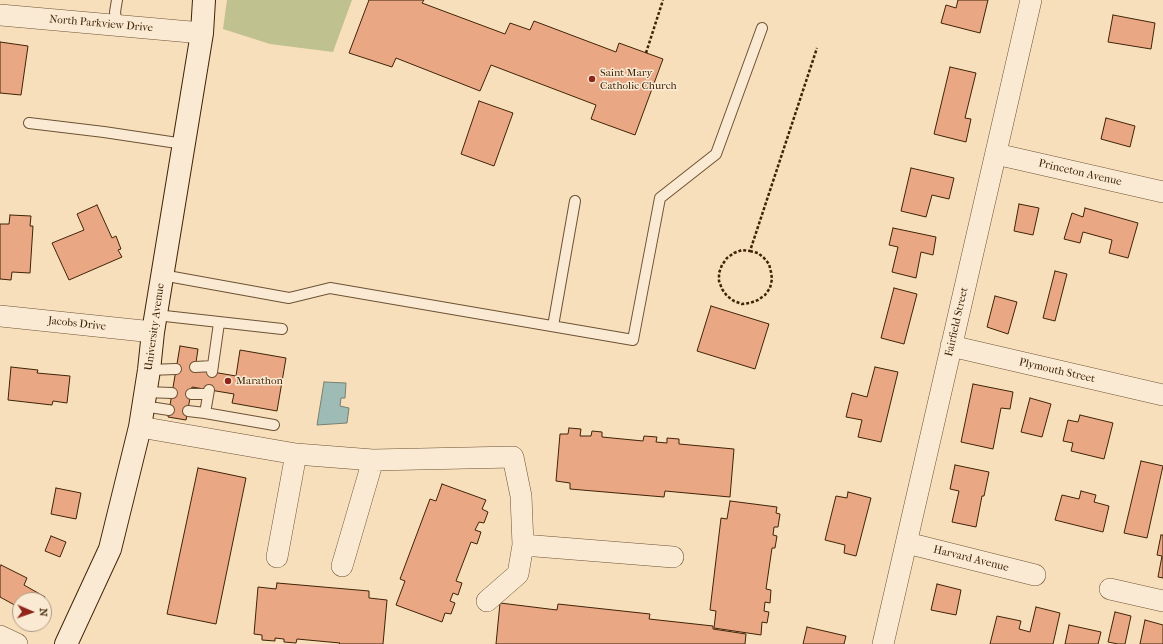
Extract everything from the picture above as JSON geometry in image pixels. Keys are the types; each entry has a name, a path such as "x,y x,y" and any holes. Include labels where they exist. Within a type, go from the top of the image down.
{"street":[{"name":"University Avenue","path":"66,644 110,549 142,408 149,370 162,275 202,33 204,0"},
{"name":"Fairfield Street","path":"883,644 1031,0"},
{"name":"North Parkview Drive","path":"0,14 202,33"},
{"name":"Princeton Avenue","path":"996,154 1163,192"},
{"name":"Jacobs Drive","path":"0,316 155,323"},
{"name":"Plymouth Street","path":"951,346 1163,396"},
{"path":"142,408 296,454 373,460 513,457 521,496 523,545 518,574 487,601"},
{"path":"276,557 296,454"},
{"path":"342,566 373,460"},
{"name":"Harvard Avenue","path":"907,542 1035,575"},
{"path":"523,545 673,557"},
{"path":"1110,589 1163,601"},
{"path":"0,636 17,644"}],"lane":[{"path":"117,0 115,12 117,25"},
{"path":"162,275 290,298 330,288 632,340 660,198 716,154 762,28"},
{"path":"28,123 104,132 184,144"},
{"path":"553,326 575,201"},
{"path":"155,323 219,323 282,329"},
{"path":"196,367 212,369 219,323"},
{"path":"149,370 176,369"},
{"path":"191,394 208,392 205,413"},
{"path":"142,408 172,393"},
{"path":"142,408 169,410"},
{"path":"188,411 274,425"}],"path":[{"path":"646,53 663,0"},
{"path":"750,251 817,48"},
{"path":"742,250 750,251 758,253 769,264 772,272 772,279 770,288 765,295 758,300 742,304 727,296 720,285 719,273 727,258 734,253 742,250"}],"green space":[{"path":"227,0 352,0 333,52 270,44 223,29"}],"water":[{"path":"324,382 346,383 345,398 341,398 340,406 349,408 347,423 317,425"}],"building":[{"name":"Saint Mary Catholic Church","path":"369,0 424,0 422,3 505,34 510,23 530,30 534,21 616,52 619,43 663,59 635,135 591,119 596,105 491,65 480,91 396,58 392,67 349,53"},
{"path":"958,0 988,0 980,33 941,23 946,5 956,8"},
{"path":"1113,15 1155,23 1151,49 1108,42"},
{"path":"0,42 28,46 21,95 0,93"},
{"path":"950,67 976,73 965,118 971,119 966,142 934,134"},
{"path":"479,101 513,113 494,166 461,154"},
{"path":"1106,118 1135,126 1130,147 1101,139"},
{"path":"911,168 954,178 949,199 932,195 926,217 901,211"},
{"path":"1019,204 1039,208 1033,235 1014,231"},
{"path":"97,205 112,238 116,236 121,249 118,250 122,257 69,280 52,243 84,230 77,214"},
{"path":"1085,208 1138,223 1128,258 1109,253 1112,240 1083,232 1080,243 1064,239 1072,213 1083,217"},
{"path":"10,215 31,216 30,226 33,226 30,273 12,272 11,280 0,279 0,224 9,224"},
{"path":"893,228 936,237 933,255 921,252 916,278 892,272 898,247 889,245"},
{"path":"1055,271 1067,274 1055,321 1043,318"},
{"path":"894,288 917,294 904,344 881,338"},
{"path":"995,296 1017,302 1008,334 987,327"},
{"path":"711,306 769,324 755,369 697,351"},
{"name":"Marathon","path":"180,346 198,349 195,369 236,376 240,350 286,358 277,411 232,403 234,394 192,387 186,420 168,417"},
{"path":"11,367 38,370 37,373 70,376 67,403 53,401 52,405 8,400"},
{"path":"875,367 898,372 881,442 858,437 862,420 846,417 852,393 867,397"},
{"path":"973,384 1013,392 1010,409 1001,408 993,449 961,442"},
{"path":"1030,398 1051,404 1042,437 1021,432"},
{"path":"1080,415 1113,423 1104,459 1071,451 1073,443 1063,441 1068,420 1078,422"},
{"path":"569,428 581,429 580,436 591,436 592,431 602,432 602,437 643,441 644,436 657,437 656,442 667,443 667,438 679,439 679,444 734,449 730,497 665,491 664,497 570,489 570,483 556,481 560,434 568,434"},
{"path":"1141,461 1163,466 1147,538 1124,533"},
{"path":"955,465 989,472 984,496 982,496 976,527 952,522 959,491 950,489"},
{"path":"198,468 246,478 216,624 167,614"},
{"path":"442,484 486,500 482,509 488,512 484,523 479,522 475,530 481,532 477,544 471,542 456,581 462,583 458,595 453,593 450,601 455,603 451,614 445,613 442,622 396,605 405,581 400,579 430,499 436,501"},
{"path":"56,488 81,493 76,519 51,514"},
{"path":"1081,491 1096,495 1094,502 1109,506 1103,532 1055,520 1062,495 1079,499"},
{"path":"848,492 871,498 856,556 844,553 845,545 825,540 836,496 847,498"},
{"path":"730,501 777,507 776,513 780,514 778,527 774,527 773,535 777,536 775,548 772,548 766,589 771,590 770,603 765,602 764,611 769,612 767,623 762,622 761,635 714,628 716,611 710,610 721,518 727,519"},
{"path":"1161,535 1163,535 1163,578 1158,577 1162,556 1157,555"},
{"path":"51,536 66,542 60,557 45,551"},
{"path":"1,565 27,578 24,585 36,592 12,592 12,604 0,597"},
{"path":"277,583 369,591 369,598 387,600 383,644 339,644 340,643 297,639 296,643 284,642 284,639 275,638 275,641 262,640 262,635 254,634 258,587 276,589"},
{"path":"937,584 961,590 956,615 931,610"},
{"path":"500,603 557,610 558,604 650,614 649,619 713,626 713,629 746,634 745,644 496,644"},
{"path":"1036,607 1060,613 1053,644 990,644 997,616 1021,621 1019,629 1030,632"},
{"path":"1115,612 1131,616 1125,644 1108,642"},
{"path":"1145,620 1163,625 1163,644 1140,644"},
{"path":"1069,625 1101,632 1098,644 1065,644"},
{"path":"807,627 846,636 844,644 803,644"}],"place":[{"name":"Saint Mary Catholic Church","path":"592,79"},
{"name":"Marathon","path":"228,381"}]}
